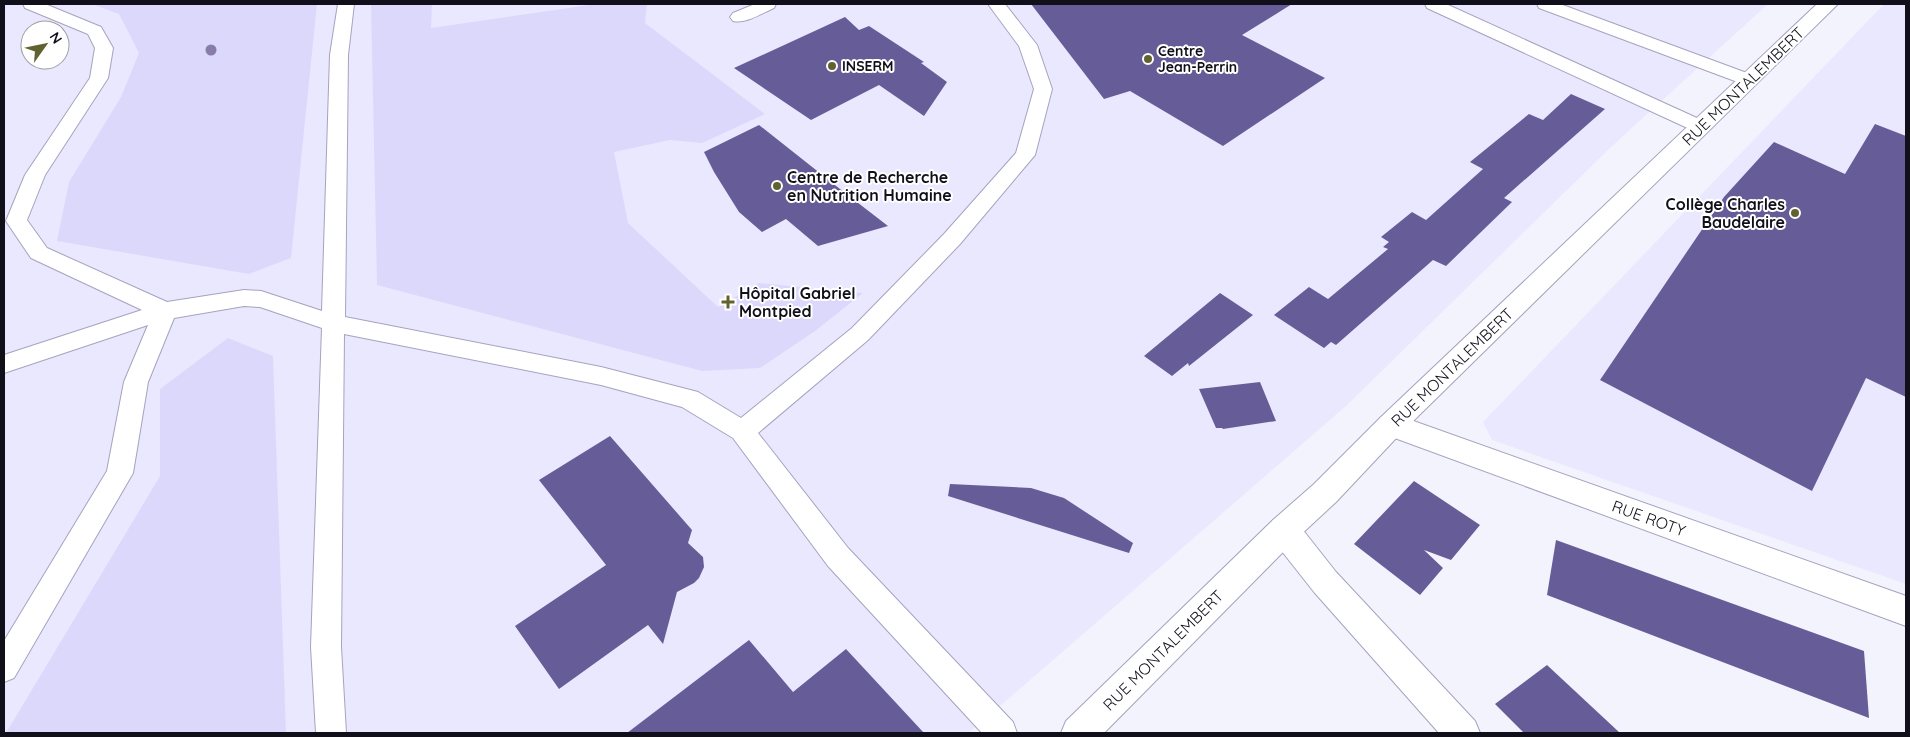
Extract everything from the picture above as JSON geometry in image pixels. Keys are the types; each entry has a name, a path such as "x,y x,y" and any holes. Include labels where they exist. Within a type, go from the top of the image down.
{"main road":[{"name":"RUE MONTALEMBERT","path":"1079,733 1284,530 1325,493 1391,425 1828,4"},
{"name":"RUE ROTY","path":"1391,425 1906,611"},
{"path":"1284,530 1325,582 1462,733"}],"lane":[{"path":"31,4 95,31 104,48 99,78 35,175 16,221 39,253 165,311"},
{"path":"331,733 326,646 332,323 339,55 346,4"},
{"path":"739,18 768,4"},
{"path":"742,432 860,334 952,239 1024,155 1043,89 1028,45 996,4"},
{"path":"1433,4 1701,126"},
{"path":"1545,4 1749,80"},
{"path":"4,364 165,311 244,298 260,299 332,323 626,382 689,399 742,432 838,557 1002,733"},
{"path":"4,668 120,473 136,382 165,311"}],"shaded area":[{"name":"Hôpital Gabriel Montpied","path":"4,4 1768,4 1611,147 1346,406 969,733 4,733"},
{"path":"92,4 317,4 291,258 249,274 57,241 69,182 121,97 139,53 119,14"},
{"path":"371,4 432,4 431,28 596,4 647,4 645,23 765,114 702,143 670,140 614,152 628,223 718,307 759,283 863,293 815,331 760,368 702,371 377,285"},
{"name":"Collège Charles Baudelaire","path":"1884,4 1906,4 1906,584 1492,440 1483,422"},
{"path":"228,338 273,356 286,733 6,733 160,476 160,389"}],"building":[{"path":"1031,4 1292,4 1242,35 1325,78 1223,146 1130,91 1104,99"},
{"name":"INSERM","path":"845,17 859,30 869,26 924,62 921,63 947,82 924,116 879,85 811,120 734,68"},
{"path":"1571,94 1605,109 1504,198 1512,202 1446,266 1433,260 1336,345 1331,342 1324,348 1274,315 1309,287 1328,299 1388,249 1383,247 1389,242 1381,237 1412,212 1426,220 1483,169 1470,162 1529,114 1543,120"},
{"path":"1875,124 1906,136 1906,397 1866,378 1812,491 1600,380 1724,197 1774,142 1845,174"},
{"name":"Centre de Recherche en Nutrition Humaine","path":"759,125 888,226 818,246 786,219 762,232 739,212 704,152"},
{"path":"1220,293 1253,315 1189,366 1188,363 1172,376 1144,356"},
{"path":"1260,382 1276,421 1223,429 1216,428 1199,389"},
{"path":"610,436 692,530 688,543 703,557 704,567 699,578 694,583 677,592 663,644 648,625 559,689 515,626 606,565 539,480"},
{"path":"1414,481 1480,525 1451,560 1424,550 1443,568 1420,595 1354,544"},
{"path":"950,484 1031,488 1064,498 1133,543 1129,553 948,496"},
{"path":"1556,540 1864,651 1869,718 1547,595"},
{"path":"749,640 793,692 846,649 924,733 627,733"},
{"path":"1547,665 1620,733 1524,733 1495,704"}],"place":[{"name":"Centre Jean-Perrin","path":"1148,59"},
{"name":"INSERM","path":"832,66"},
{"name":"Centre de Recherche en Nutrition Humaine","path":"777,186"},
{"name":"Collège Charles Baudelaire","path":"1795,213"},
{"name":"Hôpital Gabriel Montpied","path":"728,302"}]}
